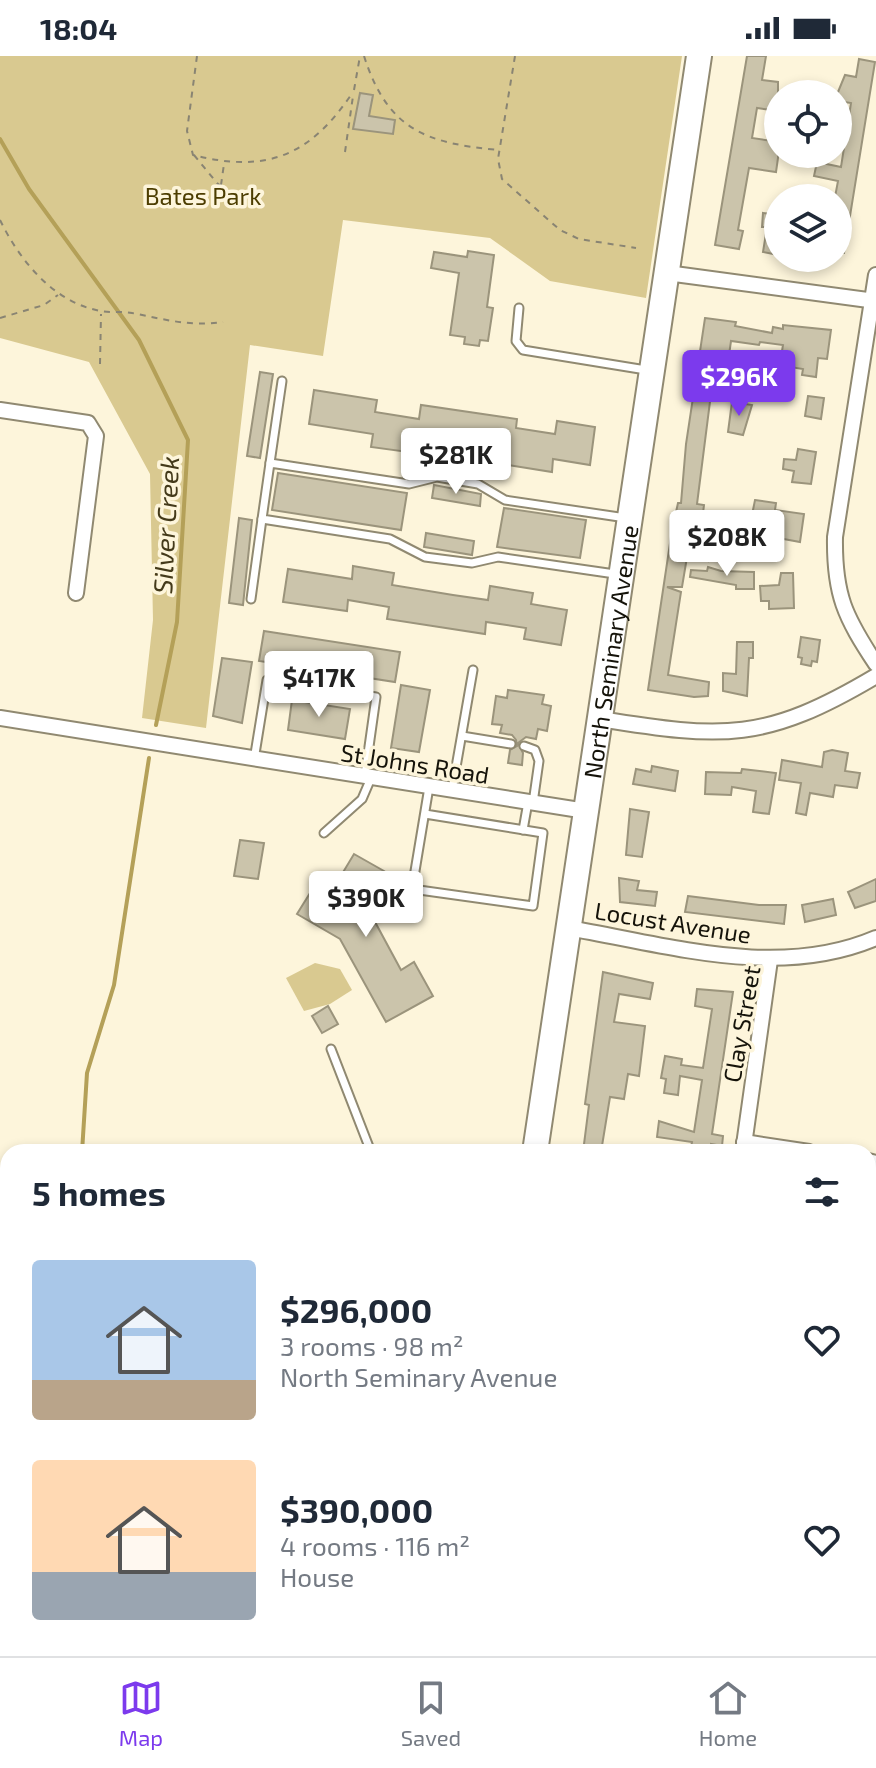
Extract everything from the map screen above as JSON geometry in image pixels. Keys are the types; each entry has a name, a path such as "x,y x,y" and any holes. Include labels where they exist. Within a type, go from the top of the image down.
{"main road":[{"name":"North Seminary Avenue","path":"536,1144 699,56"}],"street":[{"path":"667,273 874,301"},
{"path":"876,275 835,537 834,568 847,620 876,664"},
{"path":"0,410 88,423 96,436 97,451 76,593"},
{"path":"600,719 671,730 744,731 786,722 824,707 876,676"},
{"path":"0,736 1,718"},
{"name":"St Johns Road","path":"1,718 254,761 586,811"},
{"name":"Locust Avenue","path":"568,928 770,960"},
{"name":"Clay Street","path":"744,1144 770,960 823,955 876,938"}],"lane":[{"path":"519,308 516,341 523,350 652,371"},
{"path":"251,599 282,381"},
{"path":"270,463 409,484 437,477 478,484 505,500 630,519"},
{"path":"262,519 390,539 425,557 472,563 498,557 621,575"},
{"path":"452,791 473,670"},
{"path":"254,761 267,680 376,697 368,778 362,799 324,833"},
{"path":"462,736 511,744"},
{"path":"523,830 539,761 535,750 524,746"},
{"path":"425,814 543,833 533,906 412,889 429,787"},
{"path":"331,1049 368,1144"}],"path":[{"path":"197,56 187,131 193,155 221,187 241,202"},
{"path":"345,152 353,92 362,56"},
{"path":"362,56 390,107 427,138 449,145 500,150"},
{"path":"515,56 500,150 502,179 560,230 579,239 636,248"},
{"path":"193,155 224,162 267,161 293,153 318,136 353,92"},
{"path":"221,187 224,162"},
{"path":"0,220 17,254 59,295 101,311 129,312 186,325 223,322"},
{"path":"0,318 44,305 59,295"},
{"path":"100,364 101,311"}],"green space":[{"name":"Bates Park","path":"0,56 682,56 646,298 550,281 490,238 343,220 323,356 250,345 206,728 142,718 153,620 150,474 89,362 0,338"},
{"path":"315,963 340,969 352,990 330,1004 304,1011 286,978"}],"building":[{"path":"747,56 766,56 762,80 764,109 757,108 752,138 764,140 764,168 777,168 776,172 749,168 738,230 743,231 739,249 715,245"},
{"path":"859,59 875,62 852,204 852,184 837,184 838,181 814,176 816,168 852,168 852,80 843,80 845,75 856,77"},
{"path":"360,93 373,95 369,116 395,120 393,134 353,129"},
{"path":"468,251 494,255 487,307 493,308 488,341 480,340 479,346 464,344 465,337 450,335 459,273 431,268 434,252 467,257"},
{"path":"705,318 736,322 735,326 772,333 773,327 783,329 783,325 831,330 827,359 818,358 816,377 802,375 803,369 790,367 791,358 781,357 783,345 760,342 759,345 731,341 728,362 722,361 721,372 714,370 697,504 704,505 702,521 694,520 691,543 710,546 708,561 687,557 682,587 667,587 681,592 668,675 709,682 708,696 694,697 648,690 672,530 678,503 681,503 686,444"},
{"path":"260,372 273,374 260,458 247,456"},
{"path":"314,390 377,400 375,412 419,419 421,405 517,419 516,428 555,434 557,421 595,427 590,465 553,459 552,472 508,465 509,456 417,442 415,453 371,447 373,434 309,424"},
{"path":"808,396 824,398 821,419 805,416"},
{"path":"732,402 752,405 743,435 728,432"},
{"path":"798,449 816,452 811,484 792,482 794,471 783,469 784,459 796,460"},
{"path":"278,473 407,493 401,530 272,510"},
{"path":"434,485 481,494 480,506 432,498"},
{"path":"755,500 776,503 775,510 804,514 800,542 762,535 764,522 751,520"},
{"path":"504,508 586,520 580,558 497,547"},
{"path":"239,518 252,520 243,605 229,603"},
{"path":"426,533 474,541 472,555 424,547"},
{"path":"353,566 394,573 392,585 453,595 488,600 490,586 533,593 531,604 567,610 561,645 524,639 526,628 486,622 485,634 387,619 389,607 348,600 347,611 283,602 288,569 352,579"},
{"path":"708,567 721,571 754,572 754,589 736,589 736,585 690,577 691,570 707,571"},
{"path":"781,573 793,573 794,608 769,609 769,601 761,601 760,586 779,585"},
{"path":"264,631 400,652 395,682 259,661"},
{"path":"801,637 820,640 817,662 812,661 811,666 801,664 802,658 798,657"},
{"path":"737,642 753,642 747,696 723,691 723,673 736,674"},
{"path":"222,658 252,662 242,723 213,716"},
{"path":"401,685 430,690 419,752 391,748"},
{"path":"508,690 544,695 542,704 551,706 547,731 538,729 536,739 526,737 518,743 523,753 522,765 508,763 510,750 517,746 516,740 512,735 500,733 502,725 492,724 496,696 507,698"},
{"path":"292,700 350,709 345,739 288,730"},
{"path":"824,752 848,753 845,771 860,773 857,788 835,785 833,797 810,793 806,815 796,813 801,783 779,780 782,760 822,767"},
{"path":"652,766 678,771 675,791 633,784 636,769 651,772"},
{"path":"742,769 776,773 769,814 753,812 756,791 732,787 731,795 705,794 706,772 741,773"},
{"path":"630,809 649,812 642,857 626,855"},
{"path":"240,840 264,843 258,879 234,876"},
{"path":"354,854 384,871 364,904 380,910 379,917 374,920 401,970 414,962 433,996 386,1022 340,939 297,914 315,885 330,894"},
{"path":"619,878 639,881 637,890 657,892 655,906 620,902"},
{"path":"876,879 876,901 855,908 848,892"},
{"path":"688,896 759,905 786,905 784,924 685,912"},
{"path":"833,899 836,915 805,922 802,905"},
{"path":"603,972 653,983 650,999 619,994 614,1022 645,1026 639,1076 628,1074 624,1099 610,1097 602,1144 584,1144 589,1105 585,1104"},
{"path":"697,989 733,992 712,1134 723,1136 722,1144 692,1144 657,1137 659,1121 694,1132 702,1080 680,1076 678,1095 664,1093 666,1079 661,1078 665,1056 682,1059 681,1065 703,1068 712,1009 695,1006"},
{"path":"328,1006 338,1024 322,1033 312,1016"}],"waterway":[{"name":"Silver Creek","path":"0,139 29,189 139,340 188,440 177,622 156,725"},
{"name":"Silver Creek","path":"83,1144 87,1073 114,985 149,758"}]}
